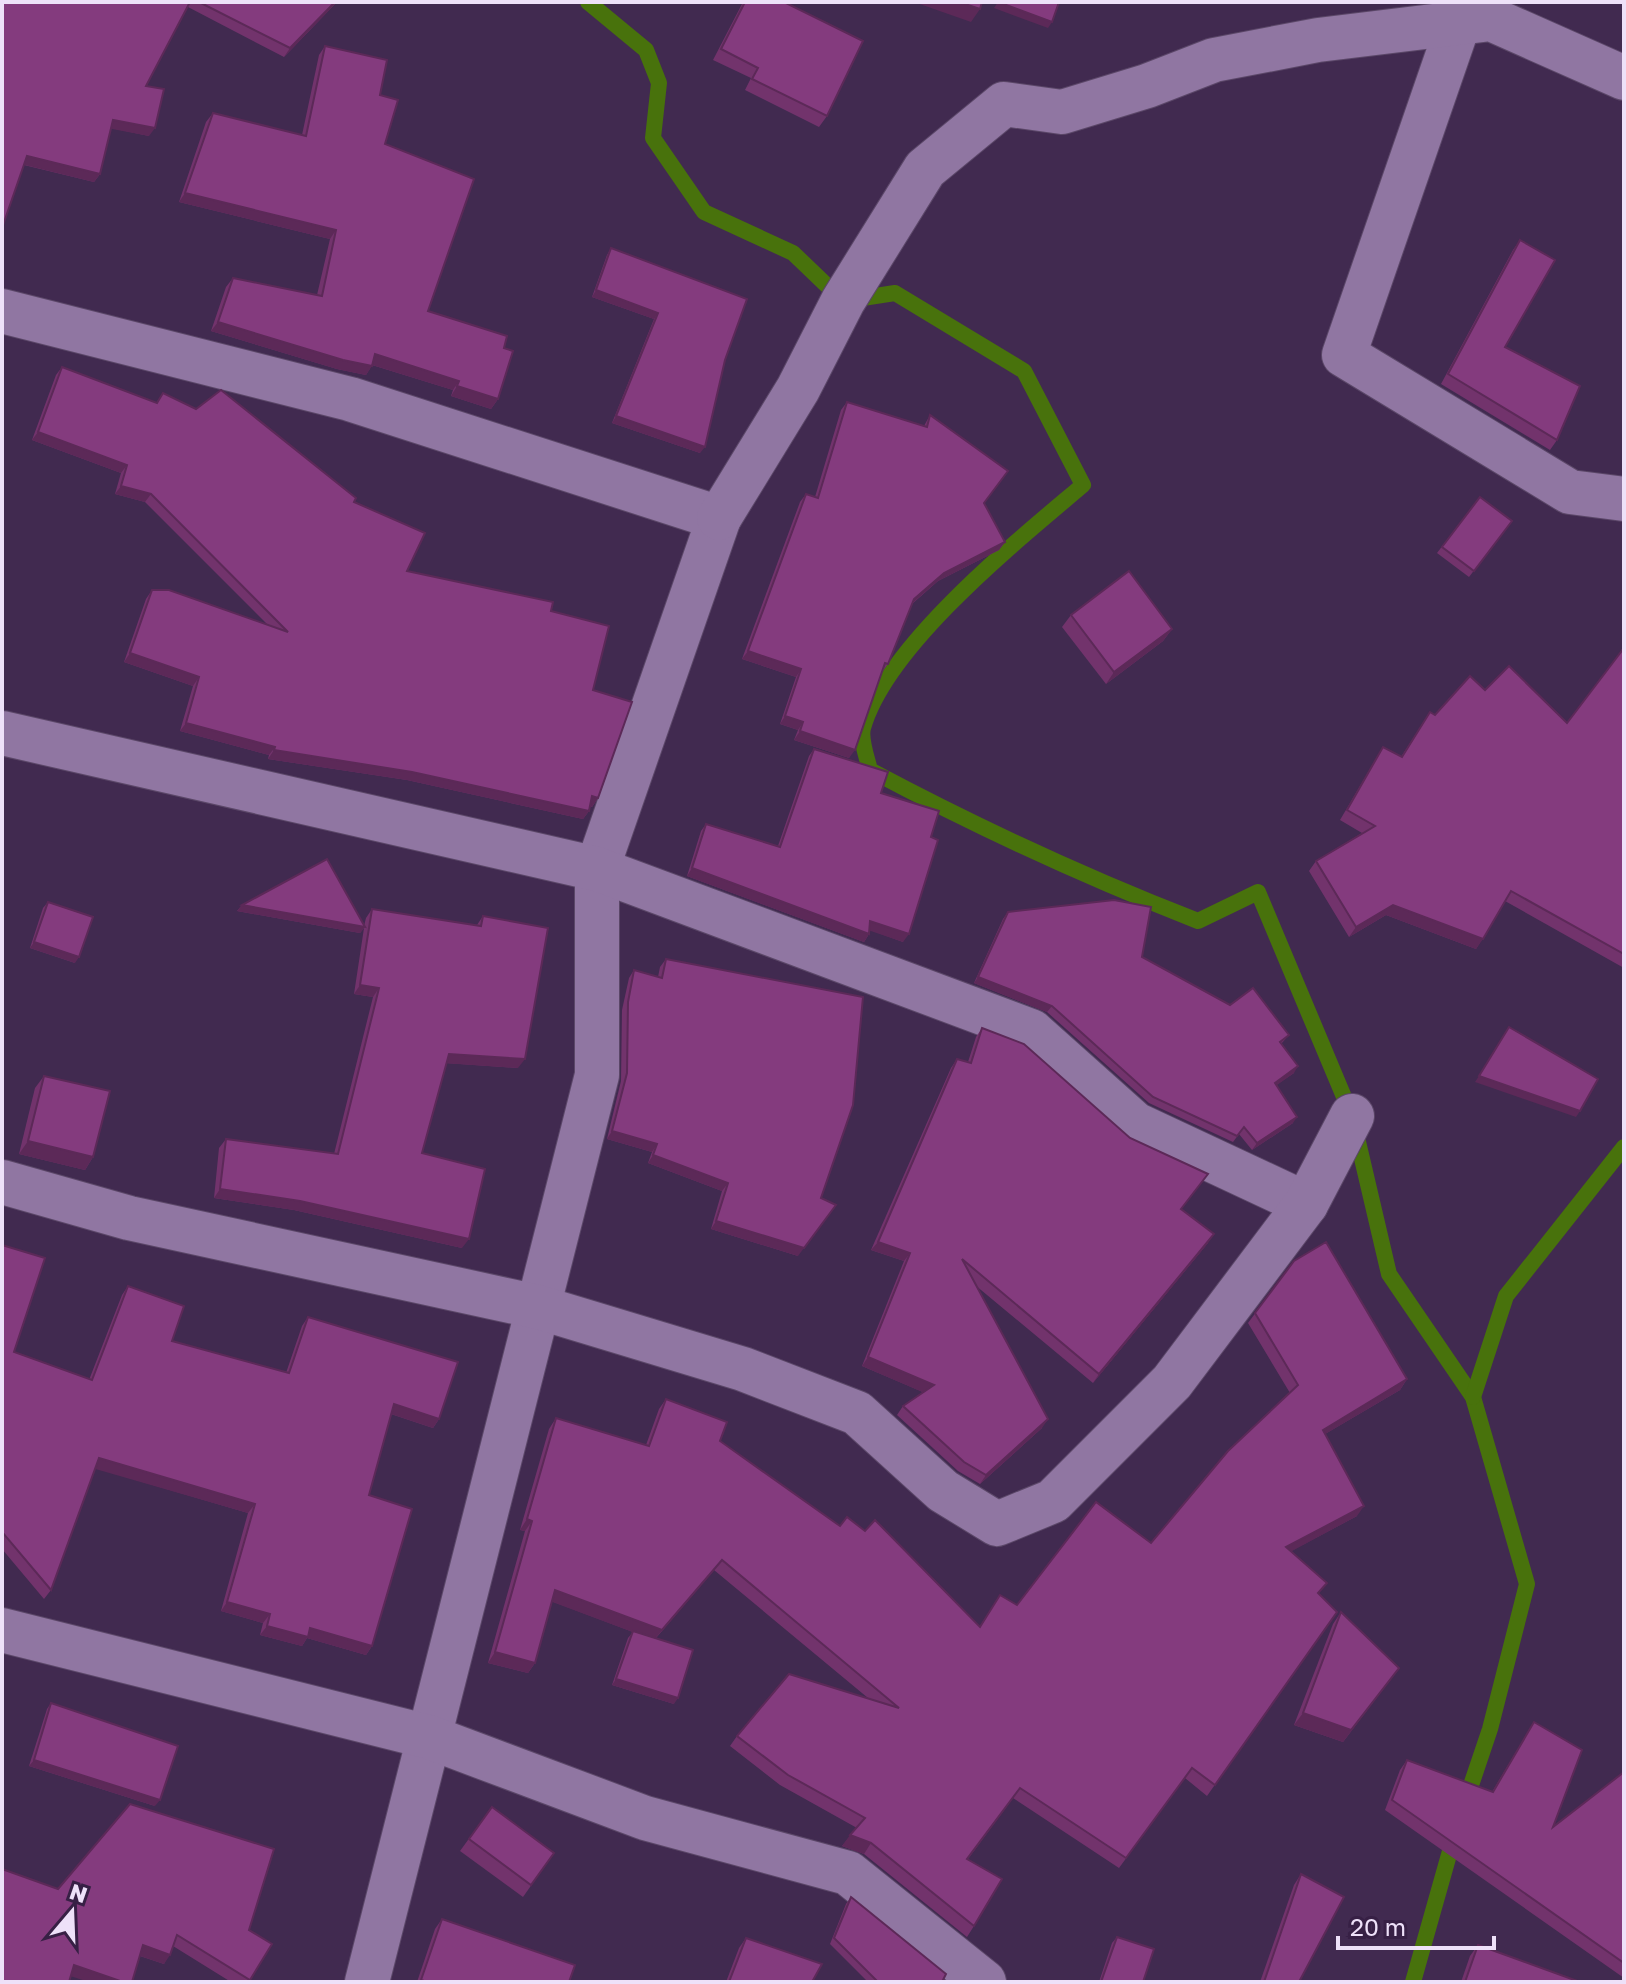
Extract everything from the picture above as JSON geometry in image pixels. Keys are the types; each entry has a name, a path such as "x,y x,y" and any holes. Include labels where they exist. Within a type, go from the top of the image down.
{"street":[{"path":"1461,12 1344,355 1570,492 1624,499"},
{"path":"367,1982 597,1075 597,869 719,518 798,389 843,301 925,169 1004,104 1062,112 1214,60 1461,12 1491,19 1624,78"},
{"path":"2,311 350,399 719,518"},
{"path":"2,733 597,869 1031,1031 1135,1124 1306,1204"},
{"path":"2,1182 129,1218 538,1307 743,1369 857,1413 943,1491 997,1524 1026,1516 1053,1501 1172,1382 1306,1204 1352,1116"},
{"path":"2,1630 429,1737 645,1818 848,1873 984,1982"}],"building":[{"path":"2,2 190,2 146,86 164,89 155,128 113,120 100,174 27,156 2,228"},
{"path":"199,2 335,2 290,48"},
{"path":"745,2 784,2 863,41 827,116 752,79 758,68 721,49"},
{"path":"959,2 982,2 980,9"},
{"path":"998,2 1059,2 1052,22"},
{"path":"325,46 387,60 380,95 398,100 385,144 474,179 428,311 507,336 504,348 513,351 498,399 457,386 459,381 375,354 372,366 218,322 233,278 322,296 336,230 185,193 213,113 306,136"},
{"path":"1520,240 1555,260 1505,347 1580,386 1557,440 1448,374"},
{"path":"611,248 747,299 725,360 705,447 616,416 658,313 596,290"},
{"path":"62,367 157,403 163,393 196,409 221,390 356,498 354,502 425,533 407,571 553,602 551,611 609,626 593,690 632,702 598,798 592,796 589,811 412,772 274,750 275,747 186,723 199,677 130,653 152,590 169,590 288,632 151,494 121,486 127,465 38,432"},
{"path":"847,402 927,427 930,415 1008,471 984,503 1005,542 944,573 914,599 888,664 885,663 855,750 800,731 803,722 785,716 801,669 748,651 806,494 818,498"},
{"path":"1480,497 1512,521 1474,571 1442,547"},
{"path":"1129,571 1172,629 1114,672 1071,615"},
{"path":"1624,648 1624,954 1511,891 1483,939 1393,905 1356,927 1316,861 1375,826 1347,810 1383,747 1402,757 1430,712 1435,715 1470,676 1485,690 1509,666 1567,723"},
{"path":"814,749 888,772 881,793 939,811 931,837 938,840 909,934 870,921 869,934 692,868 706,824 780,847"},
{"path":"327,859 365,927 242,905"},
{"path":"1114,900 1151,907 1142,957 1230,1005 1253,988 1289,1035 1280,1042 1298,1066 1275,1083 1297,1117 1257,1143 1244,1127 1237,1136 1153,1097 1052,1006 978,977 1008,912"},
{"path":"48,902 93,917 79,957 34,942"},
{"path":"372,909 481,926 483,916 548,928 525,1059 449,1054 422,1153 485,1169 469,1239 300,1201 220,1189 226,1139 338,1154 379,988 360,985"},
{"path":"666,959 863,997 853,1105 821,1198 836,1205 804,1248 716,1221 728,1183 653,1155 657,1144 612,1131 627,1073 628,1002 634,970 662,978"},
{"path":"1509,1027 1598,1079 1580,1111 1479,1076"},
{"path":"982,1028 1024,1044 1130,1138 1208,1174 1181,1209 1214,1234 1099,1374 962,1259 1048,1419 986,1475 964,1462 903,1406 934,1385 868,1357 910,1253 878,1242 957,1059 971,1063"},
{"path":"44,1076 110,1091 93,1157 28,1141"},
{"path":"1326,1242 1407,1379 1323,1430 1364,1506 1286,1547 1327,1583 1318,1593 1337,1612 1215,1785 1192,1768 1126,1858 1020,1788 967,1859 1002,1879 974,1926 871,1843 850,1835 865,1818 788,1775 737,1736 789,1674 899,1708 722,1560 662,1630 555,1590 535,1663 495,1652 532,1521 527,1519 556,1418 649,1446 666,1399 727,1422 720,1441 840,1526 847,1517 865,1531 875,1520 980,1627 1000,1595 1017,1605 1096,1502 1151,1543 1228,1451 1298,1385 1255,1313 1294,1261"},
{"path":"2,1245 45,1258 14,1352 92,1380 128,1286 184,1306 172,1341 289,1373 308,1317 458,1362 439,1419 394,1404 369,1495 412,1509 372,1646 310,1628 308,1637 267,1626 270,1614 227,1602 255,1504 99,1458 51,1590 2,1532"},
{"path":"1341,1612 1399,1668 1351,1730 1303,1713"},
{"path":"633,1631 693,1650 678,1698 616,1679"},
{"path":"51,1703 178,1746 160,1800 34,1760"},
{"path":"1534,1722 1582,1750 1553,1827 1624,1772 1624,1963 1392,1800 1407,1760 1493,1792"},
{"path":"130,1804 274,1849 249,1930 272,1944 250,1980 177,1935 170,1955 143,1945 132,1982 123,1982 74,1965 69,1982 2,1982 2,1869 58,1889"},
{"path":"492,1807 554,1853 531,1885 469,1839"},
{"path":"1301,1874 1344,1897 1299,1982 1264,1982"},
{"path":"851,1897 946,1974 942,1982 878,1982 834,1938"},
{"path":"442,1919 575,1965 569,1982 421,1980"},
{"path":"1117,1937 1154,1949 1143,1982 1101,1982"},
{"path":"746,1938 822,1964 812,1982 729,1982"},
{"path":"1478,1945 1580,1982 1465,1982"}],"waterway":[{"path":"588,2 646,50 659,83 653,138 704,212 793,253 843,301 895,293 1024,371 1083,485 957,596 898,663 877,696 863,728 863,743 870,770 1032,850 1198,921 1258,892 1352,1116 1389,1274 1473,1397 1527,1584 1490,1729 1465,1803"},
{"path":"1473,1397 1506,1296 1624,1147"},
{"path":"1413,1982 1454,1837"}]}
